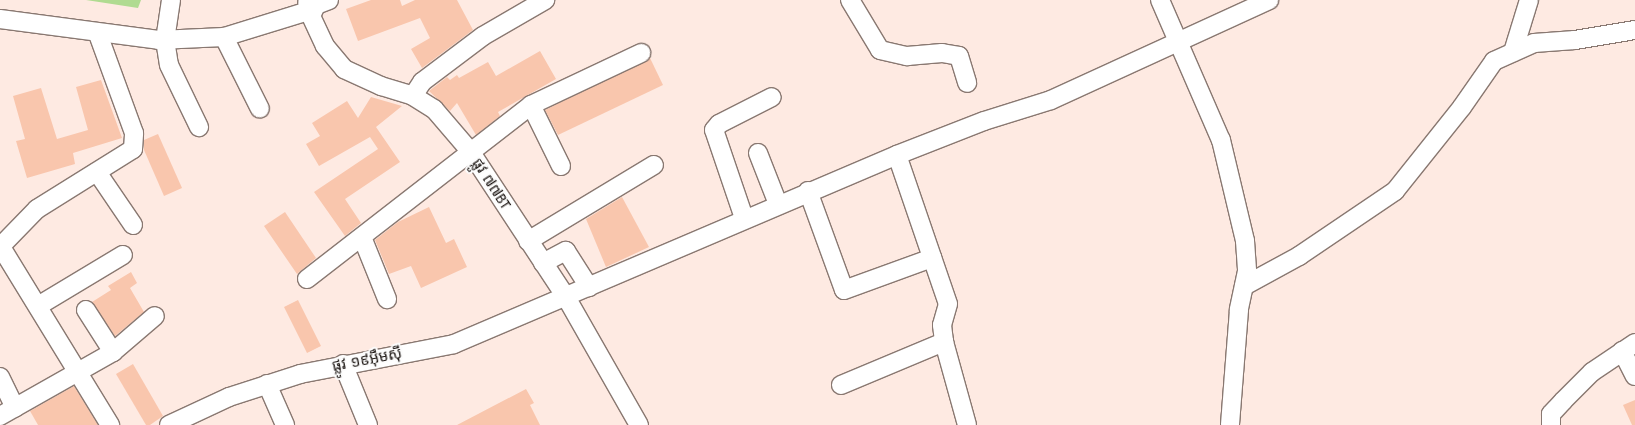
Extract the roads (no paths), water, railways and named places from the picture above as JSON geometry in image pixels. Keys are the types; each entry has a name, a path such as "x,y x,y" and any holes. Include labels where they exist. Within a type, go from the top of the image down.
{"street":[{"path":"171,0 165,40 169,65 199,127"},
{"path":"0,19 98,34 165,40 224,37 309,5 329,0"},
{"path":"413,96 422,82 484,36 545,0"},
{"path":"850,0 880,50 908,56 942,53 959,56 967,83"},
{"path":"1160,0 1180,41 1222,140 1245,241 1244,286 1231,386 1230,425"},
{"name":"ផ្លូវ ១៩អ៊ឹមស៊ី","path":"169,425 229,397 267,384 343,364 454,344 566,298 808,191 984,121 1050,100 1269,0"},
{"path":"1513,52 1529,0"},
{"name":"ផ្លូវ ៧៧BT","path":"309,5 312,24 344,69 381,86 413,96 434,109 470,151 566,298 639,425"},
{"path":"1244,286 1299,256 1395,191 1451,122 1494,61 1534,43 1574,40 1635,30"},
{"path":"98,34 136,141 133,149 37,209 1,247 110,425"},
{"path":"224,37 260,109"},
{"path":"307,279 470,151 531,106 641,54"},
{"path":"744,218 714,130 719,124 772,97"},
{"path":"531,106 562,166"},
{"path":"758,153 778,204"},
{"path":"897,155 948,304 942,326 944,342 967,425"},
{"path":"528,241 654,165"},
{"path":"97,172 133,225"},
{"path":"808,191 844,290 932,258"},
{"path":"362,237 388,299"},
{"path":"543,263 566,251 589,287"},
{"path":"38,306 123,255"},
{"path":"86,310 113,352"},
{"path":"0,377 8,412 113,352 155,316"},
{"path":"841,385 944,342"},
{"path":"1551,425 1550,414 1592,372 1629,347 1635,376"},
{"path":"343,364 368,425"},
{"path":"267,384 286,425"}]}
